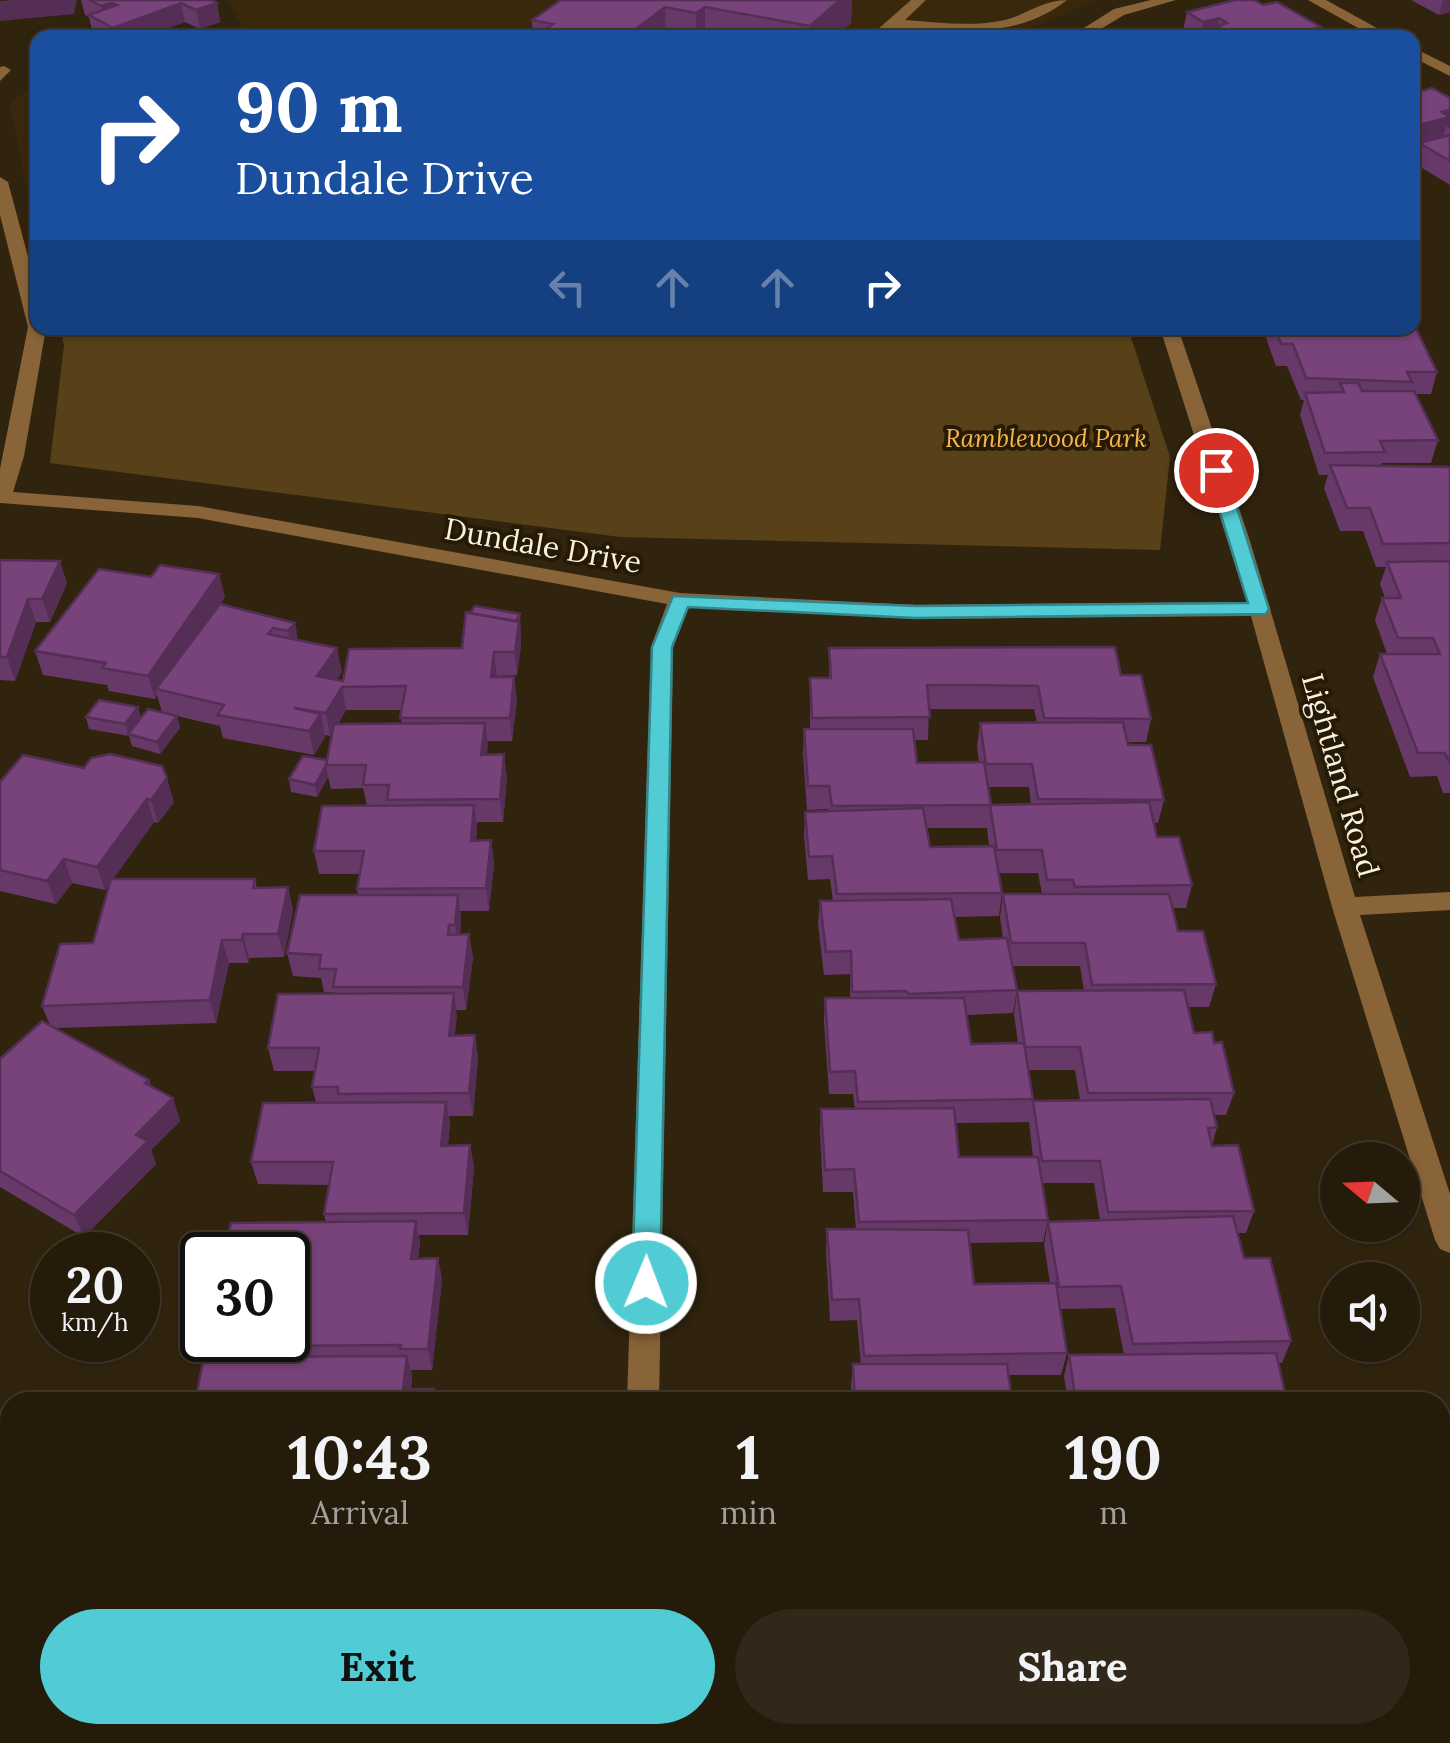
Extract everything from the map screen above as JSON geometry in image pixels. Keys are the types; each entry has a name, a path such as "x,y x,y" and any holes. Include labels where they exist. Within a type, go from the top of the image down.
{"street":[{"path":"884,30 918,0"},
{"path":"892,23 968,28 1006,25 1035,6 1060,0"},
{"path":"1089,30 1119,12 1169,0"},
{"path":"1315,0 1373,30"},
{"path":"1420,55 1450,72"},
{"path":"0,182 30,300"},
{"path":"0,497 14,456 36,335"},
{"name":"Lightland Road","path":"1172,335 1450,1240"},
{"name":"Dundale Drive","path":"0,497 198,512 680,600 916,612 1259,609"},
{"path":"643,1392 662,647 680,600"},
{"path":"1345,907 1450,900"}],"shaded area":[{"path":"227,0 1096,0 1027,30 219,30 242,25"},
{"path":"30,88 30,183 25,181 10,103"}],"green space":[{"name":"Ramblewood Park","path":"62,335 1130,335 1170,457 1160,550 620,537 50,463 64,345"}],"building":[{"path":"89,0 217,3 196,10 181,3 113,28 89,15 117,5 101,6"},
{"path":"561,0 840,0 810,26 705,7 696,13 665,7 635,30 545,30 553,24 532,20"},
{"path":"1235,0 1254,0 1263,5 1277,2 1321,27 1225,30 1218,26 1227,23 1219,18 1203,22 1187,12"},
{"path":"1432,88 1450,98 1450,110 1442,112 1450,117 1420,125 1420,91"},
{"path":"1450,135 1450,161 1420,144"},
{"path":"1278,335 1419,335 1437,372 1407,372 1412,382 1306,378 1293,344 1281,344"},
{"path":"1340,383 1358,383 1362,391 1414,391 1438,440 1380,441 1385,452 1325,453 1305,393 1344,392"},
{"path":"1330,465 1450,467 1450,543 1383,544 1370,508 1347,508"},
{"path":"0,560 60,561 42,599 28,599 7,657 0,657"},
{"path":"1450,561 1450,764 1445,753 1418,753 1380,654 1440,654 1433,638 1398,638 1382,598 1401,598 1387,562"},
{"path":"160,565 219,574 148,676 102,668 106,663 35,651 99,569 151,577"},
{"path":"220,604 295,623 288,631 273,628 268,634 337,648 317,676 343,681 349,649 462,648 466,612 519,622 515,652 494,652 491,677 514,677 510,718 400,718 406,686 342,687 326,713 294,708 321,714 309,731 217,715 224,705 156,689"},
{"path":"475,606 520,614 516,621 470,613"},
{"path":"1115,647 1121,675 1141,675 1151,719 1044,718 1038,686 974,685 927,685 930,717 812,718 810,678 831,678 829,648"},
{"path":"99,700 138,707 125,724 86,717"},
{"path":"148,709 177,716 157,742 128,734"},
{"path":"1123,722 1128,745 1151,745 1164,800 1038,799 1032,764 986,764 980,723"},
{"path":"485,723 481,755 504,754 500,799 387,800 389,785 363,785 366,765 326,765 334,724"},
{"path":"804,729 913,729 917,763 984,762 991,805 832,806 829,786 808,786"},
{"path":"110,754 162,766 167,778 97,867 64,859 47,881 0,870 0,782 23,755 84,768 91,758"},
{"path":"303,756 327,760 315,785 289,779"},
{"path":"1149,802 1157,837 1179,837 1192,885 1075,887 1073,880 1047,880 1042,850 997,850 990,805"},
{"path":"474,805 471,841 491,840 486,888 357,889 364,851 314,851 322,806"},
{"path":"923,808 930,847 994,846 1002,893 837,894 832,856 809,857 805,812"},
{"path":"111,879 255,879 253,888 288,887 278,934 243,934 242,940 222,940 210,1000 42,1006 60,944 93,943"},
{"path":"1003,894 1169,894 1178,931 1203,931 1216,984 1092,985 1085,943 1011,943"},
{"path":"300,895 458,895 455,925 449,925 448,935 469,934 463,987 333,987 336,969 319,969 321,955 287,953"},
{"path":"951,899 959,940 1007,938 1017,990 852,992 851,951 826,952 820,901"},
{"path":"1184,990 1194,1033 1212,1032 1214,1043 1222,1042 1234,1093 1088,1093 1080,1047 1025,1047 1017,991"},
{"path":"454,993 449,1036 475,1035 469,1093 338,1094 338,1087 312,1087 319,1048 268,1048 278,994"},
{"path":"825,998 964,998 971,1044 1024,1043 1033,1099 858,1102 855,1071 830,1072"},
{"path":"42,1021 149,1080 145,1083 173,1098 136,1135 148,1141 74,1215 0,1171 0,1059"},
{"path":"1210,1099 1217,1127 1208,1128 1212,1146 1238,1145 1254,1211 1108,1212 1100,1161 1042,1161 1033,1101"},
{"path":"446,1102 441,1146 470,1145 464,1213 324,1214 333,1162 251,1162 263,1103"},
{"path":"954,1108 959,1157 1038,1157 1048,1220 859,1222 854,1169 825,1170 821,1109"},
{"path":"1233,1216 1244,1258 1270,1258 1291,1341 1133,1344 1121,1286 1059,1287 1048,1222"},
{"path":"416,1221 411,1259 438,1258 428,1349 400,1349 401,1345 310,1346 310,1232 229,1232 231,1223"},
{"path":"827,1229 968,1230 974,1284 1056,1283 1067,1353 864,1356 859,1299 832,1300"},
{"path":"1276,1353 1285,1392 1075,1392 1069,1355"},
{"path":"310,1356 407,1356 403,1389 434,1389 434,1392 197,1392 203,1362 310,1362"},
{"path":"853,1364 1007,1364 1011,1392 854,1392"}],"route":[{"path":"646,1283 662,647 680,600 916,612 1259,609 1216,470"}]}
